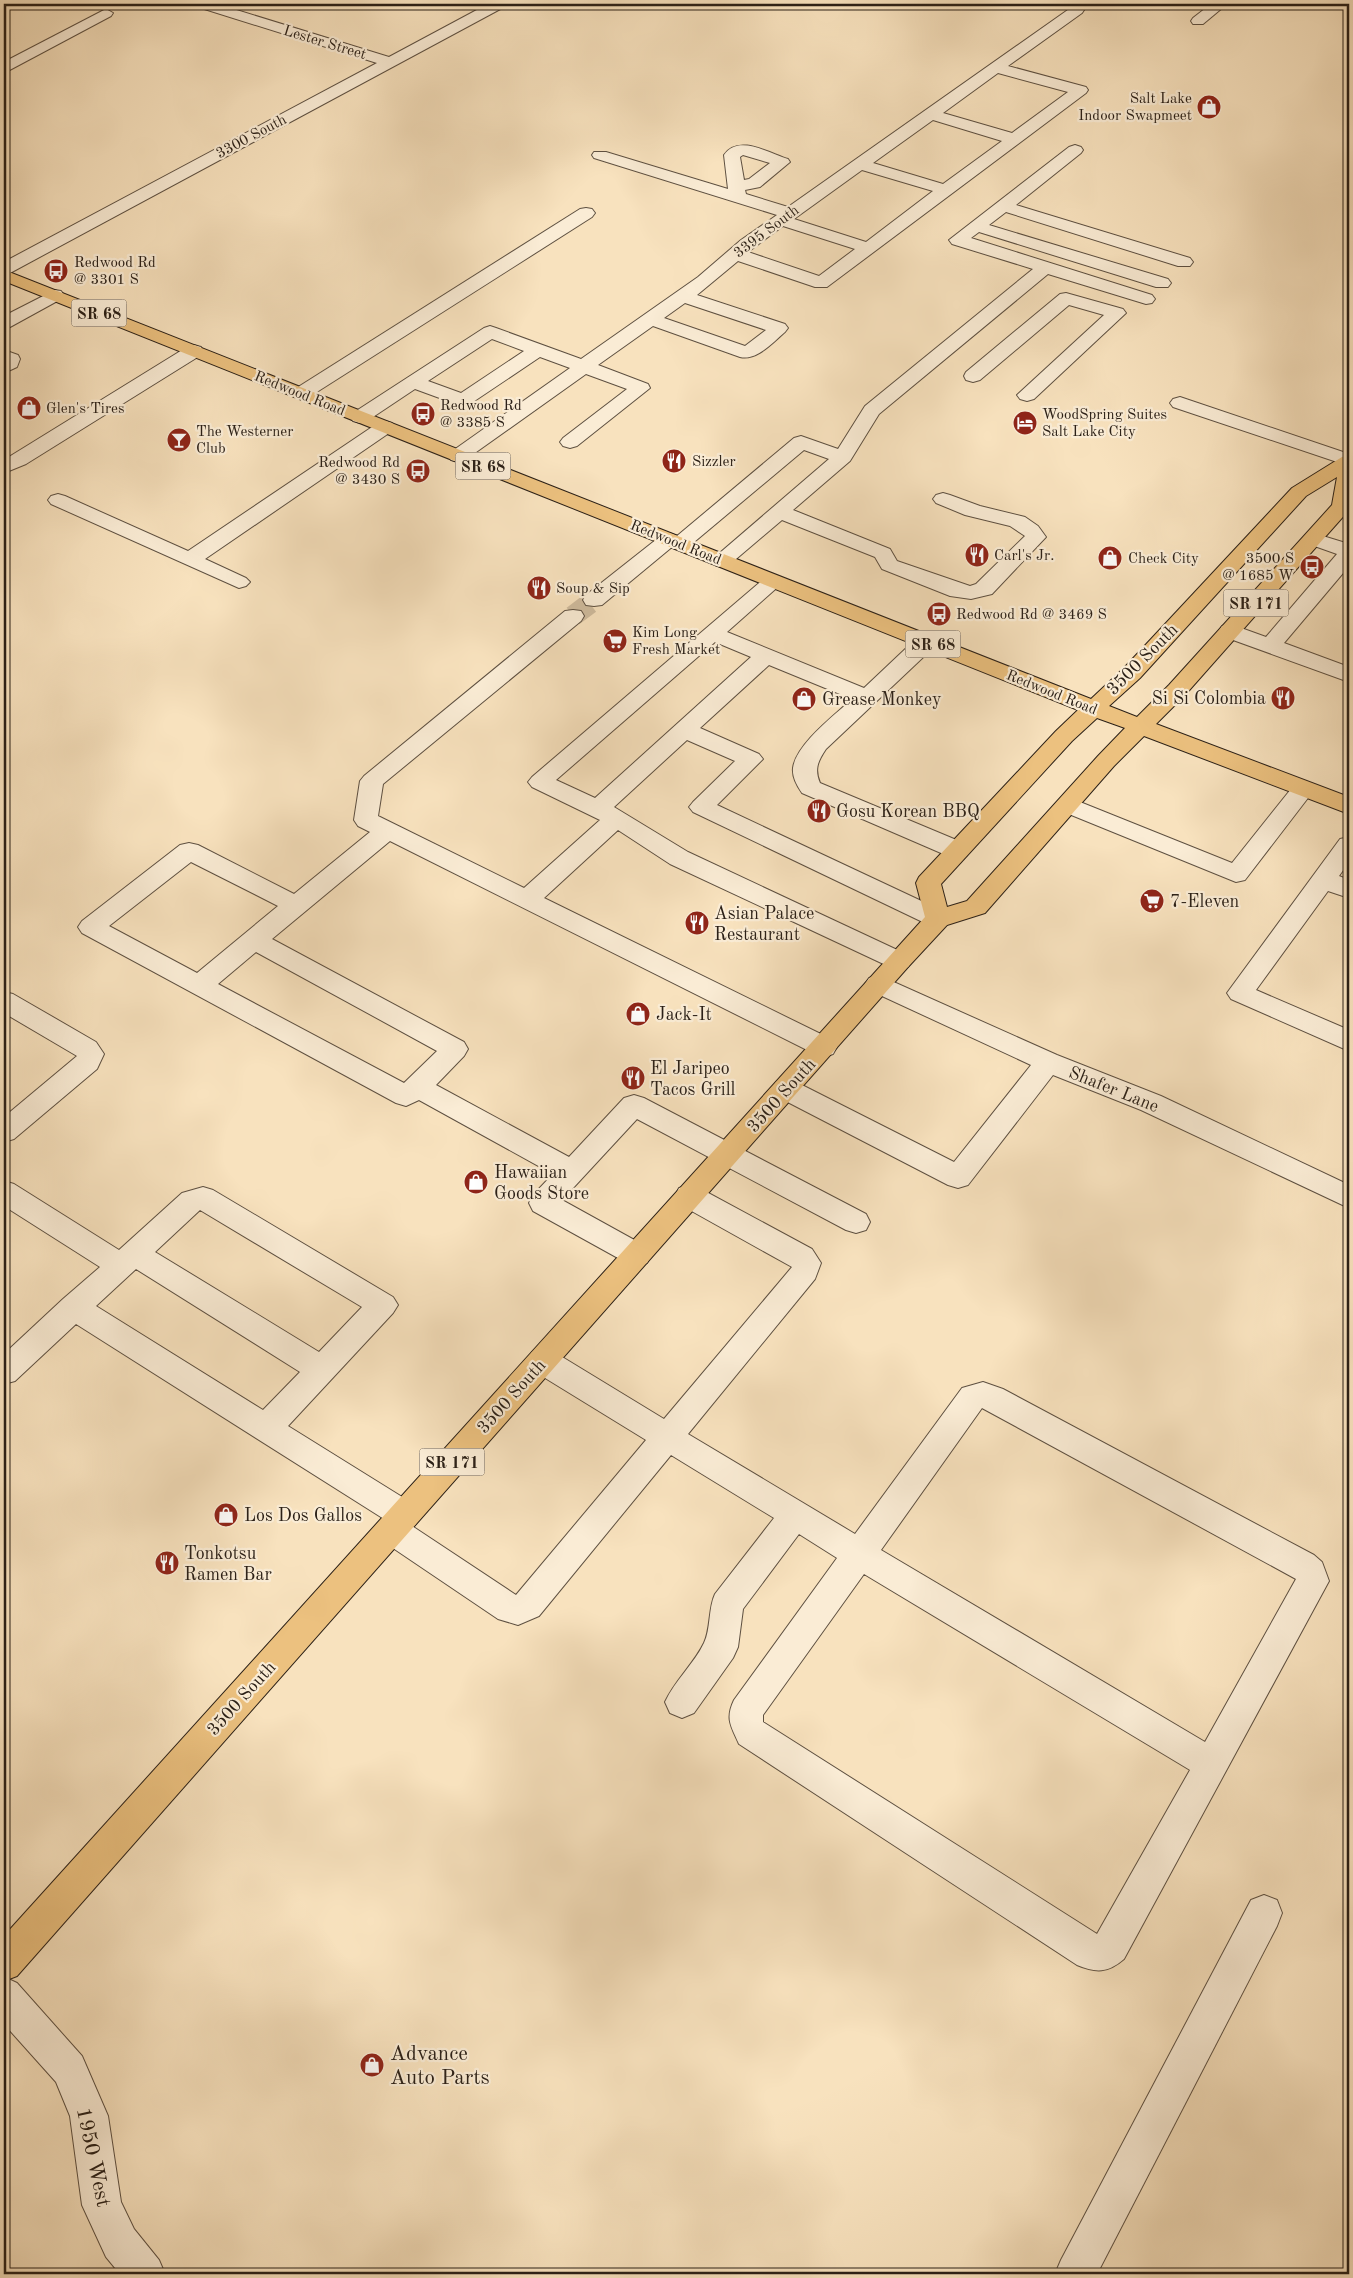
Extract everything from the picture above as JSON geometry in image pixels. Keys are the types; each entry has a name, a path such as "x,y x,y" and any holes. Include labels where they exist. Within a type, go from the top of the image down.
{"main road":[{"name":"Redwood Road","path":"4,275 1093,708 1349,806"},
{"name":"3500 South","path":"938,920 928,883 1037,764 1093,708 1132,673 1299,492 1349,461"},
{"name":"3500 South","path":"4,1963 899,961 938,920 976,908 1067,805 1230,631 1313,539 1342,506 1349,468"}],"street":[{"name":"Lester Street","path":"203,4 390,62"},
{"name":"3300 South","path":"4,269 499,4"},
{"path":"1198,21 1220,4"},
{"name":"3395 South","path":"458,456 704,281 735,254 786,217 1077,10"},
{"path":"4,68 106,13"},
{"path":"735,254 821,283 1080,90 996,68"},
{"path":"930,114 1014,139"},
{"path":"1075,150 958,240 1146,299"},
{"path":"600,155 738,192 786,217 868,248"},
{"path":"860,164 946,190"},
{"path":"1003,206 1184,262"},
{"path":"302,394 586,213"},
{"path":"976,226 1162,283"},
{"path":"722,561 843,457 872,410 1045,268"},
{"path":"4,323 55,295"},
{"path":"650,319 747,353 780,328 683,296"},
{"path":"974,376 1066,298 1116,313 1027,395"},
{"path":"360,417 490,332 641,388 570,442"},
{"path":"4,467 20,460 194,350"},
{"path":"413,382 464,400 538,350"},
{"path":"4,356 11,359 10,363 4,367"},
{"path":"1180,403 1349,461"},
{"path":"189,560 385,427"},
{"path":"594,600 674,542 801,442 843,457"},
{"path":"779,512 883,553 889,565 958,591 971,593 984,589 1036,537 1031,529 1022,523 976,512 944,499"},
{"path":"58,500 239,582"},
{"path":"1270,646 1349,552 1313,539"},
{"path":"772,581 540,782 607,813 679,858 899,961"},
{"path":"574,616 372,781 366,820 824,1047"},
{"path":"1230,631 1349,675"},
{"path":"712,633 868,698"},
{"path":"926,642 846,720 818,744 805,763 804,776 810,788 958,850"},
{"path":"527,899 684,730 766,656"},
{"path":"684,730 751,759 701,807 938,920"},
{"path":"1067,805 1236,874 1303,789"},
{"path":"199,985 387,831"},
{"path":"1349,845 1240,993 1349,1041"},
{"path":"254,940 455,1049 406,1096 91,927 189,851 296,905"},
{"path":"1324,879 1349,890"},
{"name":"Shafer Lane","path":"878,984 1048,1062 1150,1103 1349,1197"},
{"path":"4,1001 87,1049 91,1054 88,1062 4,1132"},
{"path":"786,1089 958,1177 1048,1062"},
{"path":"417,1086 572,1172"},
{"path":"637,1255 543,1203 634,1105 856,1222"},
{"path":"4,1192 321,1369"},
{"path":"73,1307 266,1428 398,1523 510,1608 518,1610 527,1606 805,1270 807,1263 802,1257 690,1196"},
{"path":"4,1372 192,1200 203,1198 383,1304 266,1428"},
{"path":"542,1361 859,1554 1211,1764"},
{"path":"983,1395 992,1398 1303,1565 1311,1572 1313,1580 1111,1946 1103,1953 1090,1952 751,1733 746,1722 746,1711 859,1554 973,1397 983,1395"},
{"path":"682,1702 721,1647 727,1604 795,1514"},
{"path":"1075,2274 1264,1913"},
{"name":"1950 West","path":"4,1996 69,2069 89,2116 102,2205 120,2242 145,2274"}],"tunnel":[{"path":"573,616 594,600"}],"place":[{"name":"Salt Lake Indoor Swapmeet","path":"1209,107"},
{"name":"Redwood Rd @ 3301 S","path":"56,271"},
{"name":"Glen's Tires","path":"29,408"},
{"name":"Redwood Rd @ 3385 S","path":"423,414"},
{"name":"WoodSpring Suites Salt Lake City","path":"1025,423"},
{"name":"The Westerner Club","path":"179,440"},
{"name":"Sizzler","path":"674,461"},
{"name":"Redwood Rd @ 3430 S","path":"418,471"},
{"name":"Carl's Jr.","path":"977,555"},
{"name":"Check City","path":"1110,558"},
{"name":"3500 S @ 1685 W","path":"1312,567"},
{"name":"Soup & Sip","path":"539,588"},
{"name":"Redwood Rd @ 3469 S","path":"939,614"},
{"name":"Kim Long Fresh Market","path":"615,641"},
{"name":"Si Si Colombia","path":"1283,698"},
{"name":"Grease Monkey","path":"804,699"},
{"name":"Gosu Korean BBQ","path":"819,811"},
{"name":"7-Eleven","path":"1152,901"},
{"name":"Asian Palace Restaurant","path":"697,923"},
{"name":"Jack-It","path":"638,1014"},
{"name":"El Jaripeo Tacos Grill","path":"633,1078"},
{"name":"Hawaiian Goods Store","path":"476,1182"},
{"name":"Los Dos Gallos","path":"226,1515"},
{"name":"Tonkotsu Ramen Bar","path":"167,1563"},
{"name":"Advance Auto Parts","path":"372,2065"}]}
